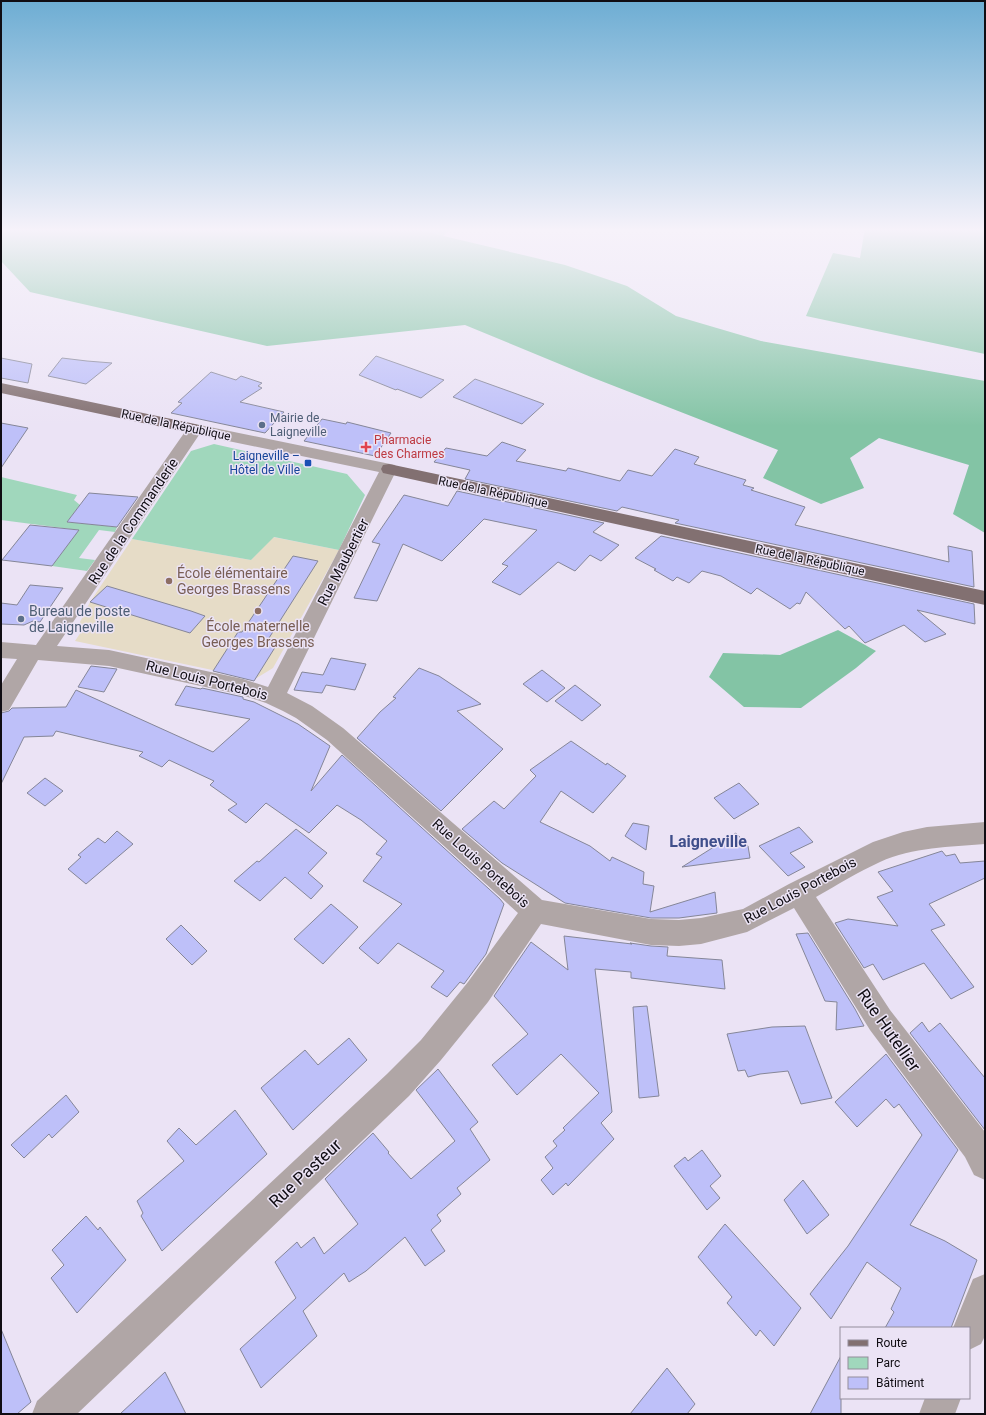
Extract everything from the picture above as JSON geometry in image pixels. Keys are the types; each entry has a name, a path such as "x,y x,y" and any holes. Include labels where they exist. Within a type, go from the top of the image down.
{"main road":[{"name":"Rue de la République","path":"1,388 195,429"},
{"name":"Rue de la République","path":"389,470 985,598"}],"street":[{"name":"Rue de la République","path":"195,429 389,470"},
{"name":"Rue de la Commanderie","path":"1,704 37,652 121,540 195,429"},
{"name":"Rue Maubertier","path":"274,697 389,470"},
{"name":"Rue Louis Portebois","path":"1,650 122,660 243,687 274,697 304,712 335,734 535,911 651,932 679,933 701,931 747,920 861,858 882,849 927,838 985,833"},
{"name":"Rue Hutellier","path":"798,892 873,1010 976,1146 985,1164"},
{"name":"Rue Pasteur","path":"50,1414 402,1081 431,1050 478,992 535,911"},
{"path":"970,1329 985,1291"},
{"path":"937,1414 943,1399"}],"shaded area":[{"path":"273,537 339,550 273,668 255,679 75,641 81,632 80,622 90,602 132,539 251,560"}],"green space":[{"path":"39,294 640,294 676,316 761,341 985,381 985,533 953,514 969,465 879,438 850,458 864,488 821,504 763,478 778,450 591,377 465,325 267,346"},
{"path":"815,294 985,294 985,354 806,316"},
{"path":"214,444 347,474 365,495 339,550 274,537 251,560 132,539 191,451"},
{"path":"1,477 77,495 74,500 80,505 67,522 117,527 115,532 99,530 79,558 95,560 87,571 52,566 78,530 1,520"},
{"path":"838,630 876,651 856,668 801,708 744,707 709,677 723,653 780,655"}],"building":[{"path":"376,356 444,380 421,398 359,375"},
{"path":"1,358 32,364 28,383 1,378"},
{"path":"62,358 112,363 86,384 48,376"},
{"path":"211,372 236,380 241,376 262,383 258,386 262,388 240,402 284,412 265,433 171,413 182,403 178,402"},
{"path":"475,379 544,404 522,424 453,397"},
{"path":"322,419 346,424 347,422 391,433 375,456 304,441"},
{"path":"1,423 28,428 1,468"},
{"path":"502,442 526,450 516,461 566,471 568,468 620,481 628,470 652,476 675,449 699,457 694,464 746,480 743,485 754,488 751,490 805,507 795,525 949,562 948,546 972,551 974,587 675,523 679,520 622,507 617,511 465,479 470,470 434,462 446,448 487,456"},
{"path":"457,491 604,523 593,532 619,545 601,561 590,555 575,571 558,562 520,595 492,582 508,566 502,564 537,530 484,519 442,561 403,544 377,601 354,598 380,544 372,542 404,495 448,506"},
{"path":"89,493 138,497 117,527 67,522"},
{"path":"30,525 79,530 52,566 2,560"},
{"path":"661,536 974,604 975,624 917,610 946,634 925,642 904,625 865,643 849,626 845,629 806,592 800,604 797,603 790,609 757,588 751,594 721,576 702,571 689,583 677,577 673,581 654,570 656,569 635,558"},
{"path":"293,556 318,561 269,638 279,641 254,681 213,671 238,632 242,632"},
{"path":"30,585 63,588 40,622 33,621 24,625 1,624 1,603 17,605"},
{"path":"107,586 205,616 190,633 90,602"},
{"path":"331,658 366,664 355,690 326,685 322,693 294,690 302,672 323,675"},
{"path":"91,666 117,669 104,692 78,687"},
{"path":"419,668 439,676 481,704 457,711 503,749 441,811 357,738 380,712 396,698 393,697"},
{"path":"542,670 565,688 547,702 523,684"},
{"path":"575,685 601,705 582,721 555,701"},
{"path":"186,686 243,697 243,699 254,702 298,724 330,746 311,791 342,755 500,899 504,904 486,954 464,984 460,982 447,997 431,987 444,971 398,943 378,964 359,948 402,904 363,881 382,857 376,854 387,841 361,820 337,805 309,833 266,803 246,823 228,810 237,804 210,785 214,781 169,760 162,767 139,756 143,752 56,731 53,736 24,737 1,784 1,713 9,711 12,708 66,707 76,690 213,752 250,719 175,705"},
{"path":"571,741 606,765 607,763 626,776 593,813 561,791 540,822 590,846 610,861 612,857 644,872 643,884 654,886 650,912 715,892 717,913 679,918 651,918 565,903 502,863 462,829 494,801 504,809 536,776 530,770"},
{"path":"45,778 63,791 45,806 27,793"},
{"path":"739,783 759,804 734,819 714,798"},
{"path":"633,823 649,826 646,850 625,836"},
{"path":"799,827 813,842 790,853 805,867 788,876 759,846"},
{"path":"296,829 327,853 308,873 323,886 311,899 285,877 260,901 234,881 257,861 259,862"},
{"path":"117,831 133,844 86,884 68,869 81,857 78,855 98,838 105,843"},
{"path":"736,833 748,846 750,858 682,867"},
{"path":"942,851 946,856 955,854 960,863 985,861 985,878 929,904 945,925 931,930 974,987 951,999 924,963 883,980 873,964 864,968 835,923 848,919 898,926 877,897 893,891 878,872"},
{"path":"331,904 358,927 323,964 294,939"},
{"path":"181,925 207,951 192,965 166,939"},
{"path":"808,933 864,1026 836,1030 837,1002 825,1001 796,934"},
{"path":"564,936 668,947 667,956 722,960 725,989 631,978 631,972 595,969 612,1112 601,1123 614,1139 568,1186 566,1183 553,1195 541,1180 553,1168 545,1157 557,1146 553,1141 565,1130 563,1128 599,1093 561,1054 517,1095 492,1065 528,1034 494,996 531,942 568,970"},
{"path":"647,1006 659,1096 639,1098 633,1007"},
{"path":"922,1022 929,1032 940,1023 985,1078 985,1130 910,1033"},
{"path":"805,1026 832,1098 801,1104 788,1071 748,1077 745,1070 738,1071 727,1034 772,1027"},
{"path":"349,1038 367,1060 293,1130 261,1088 305,1050 318,1065"},
{"path":"886,1054 958,1150 910,1225 945,1241 977,1260 951,1327 886,1327 894,1312 891,1309 901,1288 867,1262 831,1319 810,1294 848,1246 922,1135 899,1104 894,1108 886,1099 857,1127 835,1102"},
{"path":"438,1069 478,1122 470,1129 490,1160 457,1188 461,1194 437,1215 441,1221 431,1230 445,1251 425,1266 405,1237 366,1271 349,1282 344,1273 303,1311 317,1336 261,1388 240,1349 296,1298 275,1262 297,1242 301,1248 314,1237 324,1254 358,1224 325,1179 373,1133 411,1179 455,1141 416,1090"},
{"path":"66,1095 79,1112 52,1138 49,1134 24,1158 11,1145"},
{"path":"235,1110 267,1154 162,1251 141,1216 143,1213 137,1201 184,1161 167,1141 179,1128 196,1145"},
{"path":"702,1150 721,1176 710,1186 720,1198 707,1210 674,1166 685,1157 688,1161"},
{"path":"803,1180 829,1215 807,1234 784,1200"},
{"path":"86,1216 98,1230 100,1227 126,1260 77,1313 51,1278 64,1265 52,1250"},
{"path":"725,1224 801,1308 774,1346 760,1330 756,1336 727,1303 732,1297 698,1257"},
{"path":"1,1329 31,1402 17,1414 1,1414"},
{"path":"840,1358 841,1414 810,1414"},
{"path":"667,1368 695,1404 687,1414 630,1414"},
{"path":"165,1372 186,1414 120,1414"}],"place":[{"name":"Mairie de Laigneville","path":"262,425"},
{"name":"Pharmacie des Charmes","path":"366,447"},
{"name":"Laigneville – Hôtel de Ville","path":"308,463"},
{"name":"École élémentaire Georges Brassens","path":"169,581"},
{"name":"École maternelle Georges Brassens","path":"258,611"},
{"name":"Bureau de poste de Laigneville","path":"21,619"}],"district":[{"name":"Laigneville","path":"708,841"}]}
